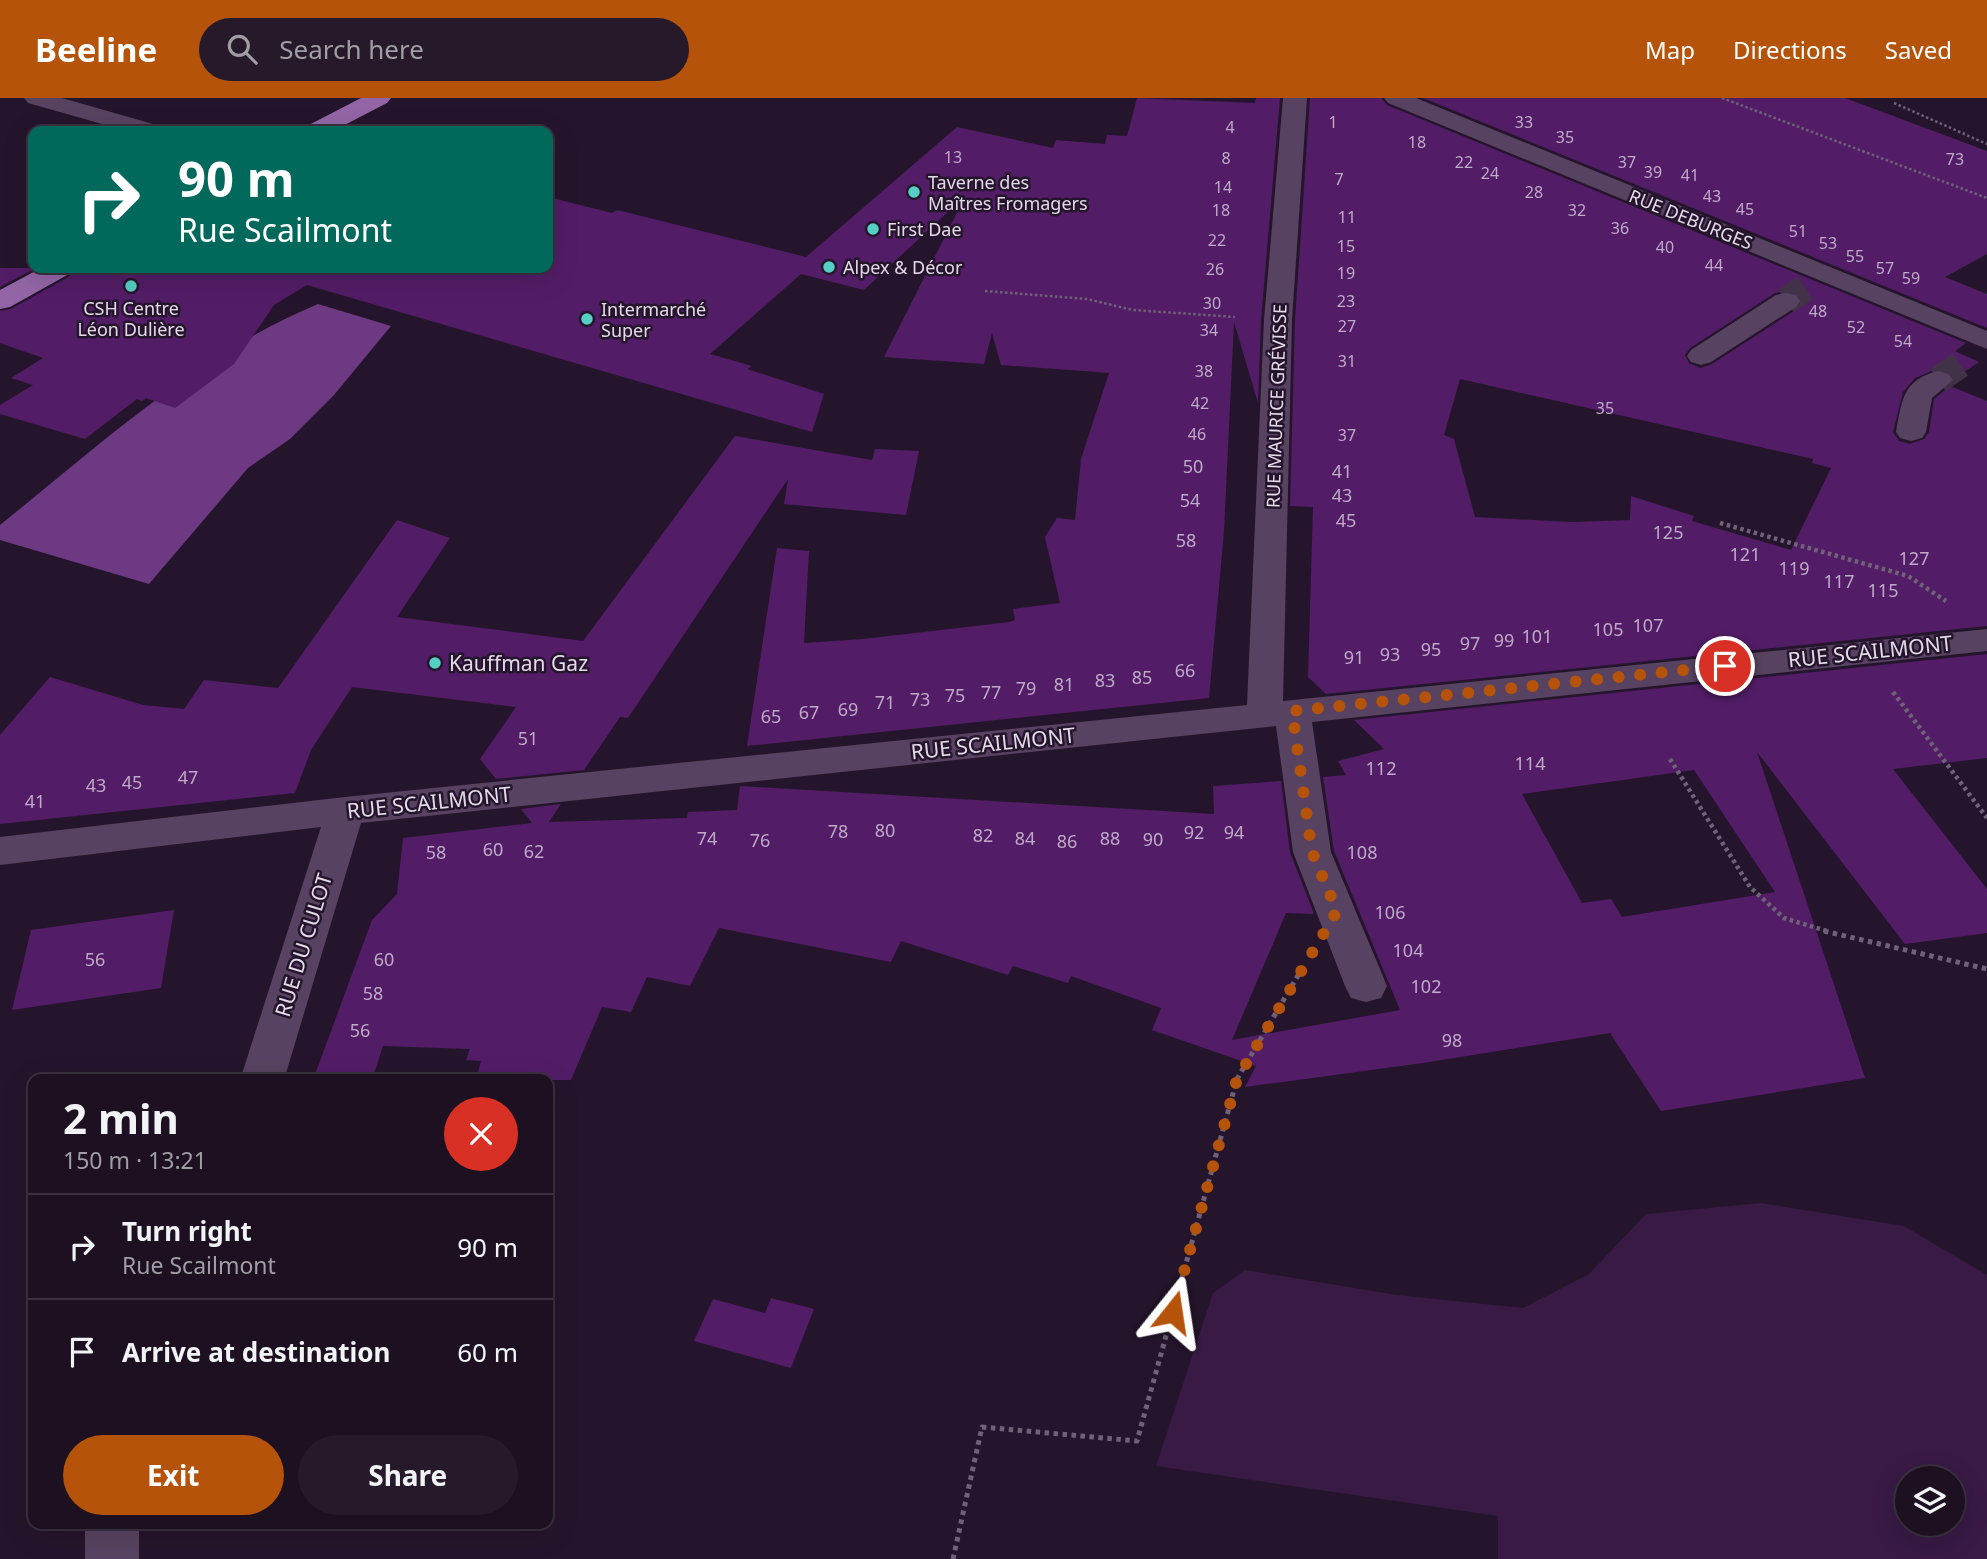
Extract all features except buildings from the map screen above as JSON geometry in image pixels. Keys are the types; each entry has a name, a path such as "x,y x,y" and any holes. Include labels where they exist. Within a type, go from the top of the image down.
{"main road":[{"path":"325,126 379,98"},
{"path":"0,301 51,273"}],"street":[{"path":"36,98 134,126"},
{"name":"RUE MAURICE GRÉVISSE","path":"1295,98 1278,320 1278,713 1312,852 1366,986"},
{"name":"RUE DEBURGES","path":"1396,98 1806,288 1981,349"},
{"path":"1701,356 1806,288"},
{"path":"1911,432 1918,394 1938,380"},
{"name":"RUE SCAILMONT","path":"0,851 345,811 1987,640"},
{"name":"RUE DU CULOT","path":"264,1074 345,811"},
{"path":"112,1529 112,1559"}],"path":[{"path":"1722,98 1987,198"},
{"path":"1894,103 1987,144"},
{"path":"985,292 1087,299 1133,310 1278,320"},
{"path":"1720,523 1908,576 1952,604"},
{"path":"1863,651 1987,818"},
{"path":"1670,759 1750,887 1784,918 1835,934 1987,969"},
{"path":"953,1559 982,1427 1137,1441 1237,1079 1337,911"}],"shaded area":[{"path":"318,304 391,326 334,395 290,439 248,468 149,584 0,540 0,525 152,403 232,348"},
{"path":"1761,1203 1904,1226 1987,1275 1987,1559 1498,1559 1498,1516 1156,1466 1213,1293 1245,1270 1397,1295 1523,1308 1589,1274 1646,1214"}],"tunnel":[{"path":"1786,301 1805,288"},
{"path":"1938,380 1970,358"}],"place":[{"name":"Taverne des Maîtres Fromagers","path":"914,192"},
{"name":"First Dae","path":"873,229"},
{"name":"Alpex & Décor","path":"829,267"},
{"name":"CSH Centre Léon Dulière","path":"131,286"},
{"name":"Intermarché Super","path":"587,319"},
{"name":"Kauffman Gaz","path":"435,663"}],"route":[{"path":"1173,1312 1237,1079 1337,911 1312,852 1292,711 1725,666"}]}
